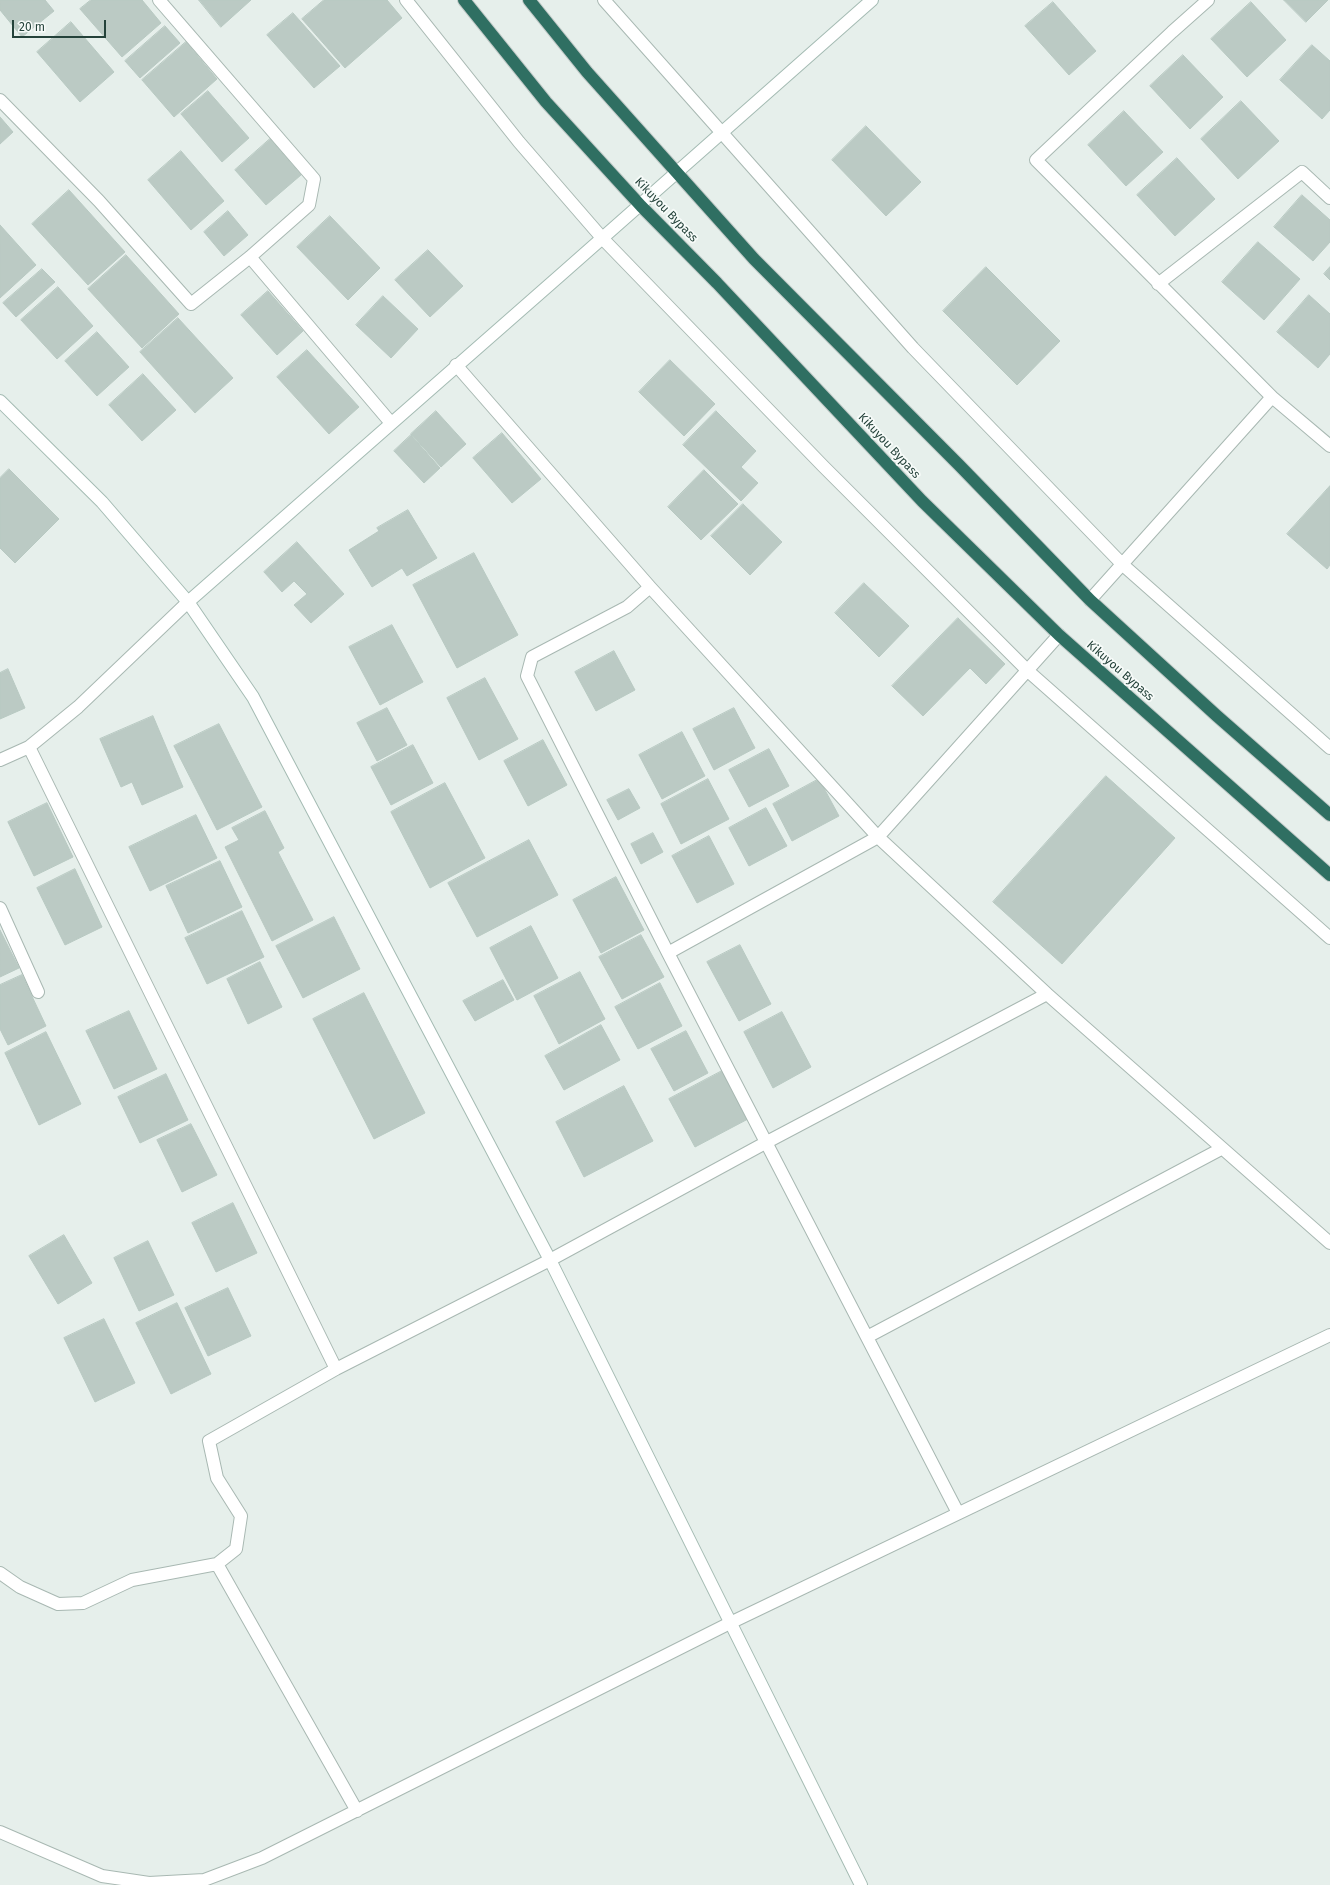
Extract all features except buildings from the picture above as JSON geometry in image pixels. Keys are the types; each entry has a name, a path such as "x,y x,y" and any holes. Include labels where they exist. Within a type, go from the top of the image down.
{"highway":[{"name":"Kikuyou Bypass","path":"464,0 546,102 641,206 717,283 922,501 1059,635 1330,875"},
{"path":"529,0 587,72 754,259 954,460 1090,600 1217,716 1330,815"}],"street":[{"path":"0,100 99,201 190,304 250,257 309,205 314,178 159,0"},
{"path":"406,0 519,142 603,239 823,466 1028,671 1330,938"},
{"path":"604,0 913,348 1123,565 1330,748"},
{"path":"1208,0 1036,160 1272,397 1330,446"},
{"path":"0,760 29,747 78,707 188,602 456,365 641,206 722,134 864,2"},
{"path":"1158,284 1302,172 1330,198"},
{"path":"250,257 391,423"},
{"path":"456,365 650,587 878,837 1047,994 1221,1149 1330,1243"},
{"path":"1090,600 1123,565 1272,397"},
{"path":"0,401 102,502 188,602 253,697 550,1260 861,1885"},
{"path":"650,587 627,607 532,657 527,676 668,954 767,1142 958,1513"},
{"path":"668,954 878,837 1059,635"},
{"path":"29,747 336,1369"},
{"path":"0,908 38,992"},
{"path":"0,1572 20,1587 58,1604 84,1603 132,1580 217,1564 236,1549 241,1516 217,1478 209,1441 336,1369 550,1260 767,1142 1047,994"},
{"path":"867,1337 1221,1149"},
{"path":"0,1832 100,1880 149,1883 204,1880 262,1858 730,1623 1330,1335"},
{"path":"217,1564 357,1811"}]}
